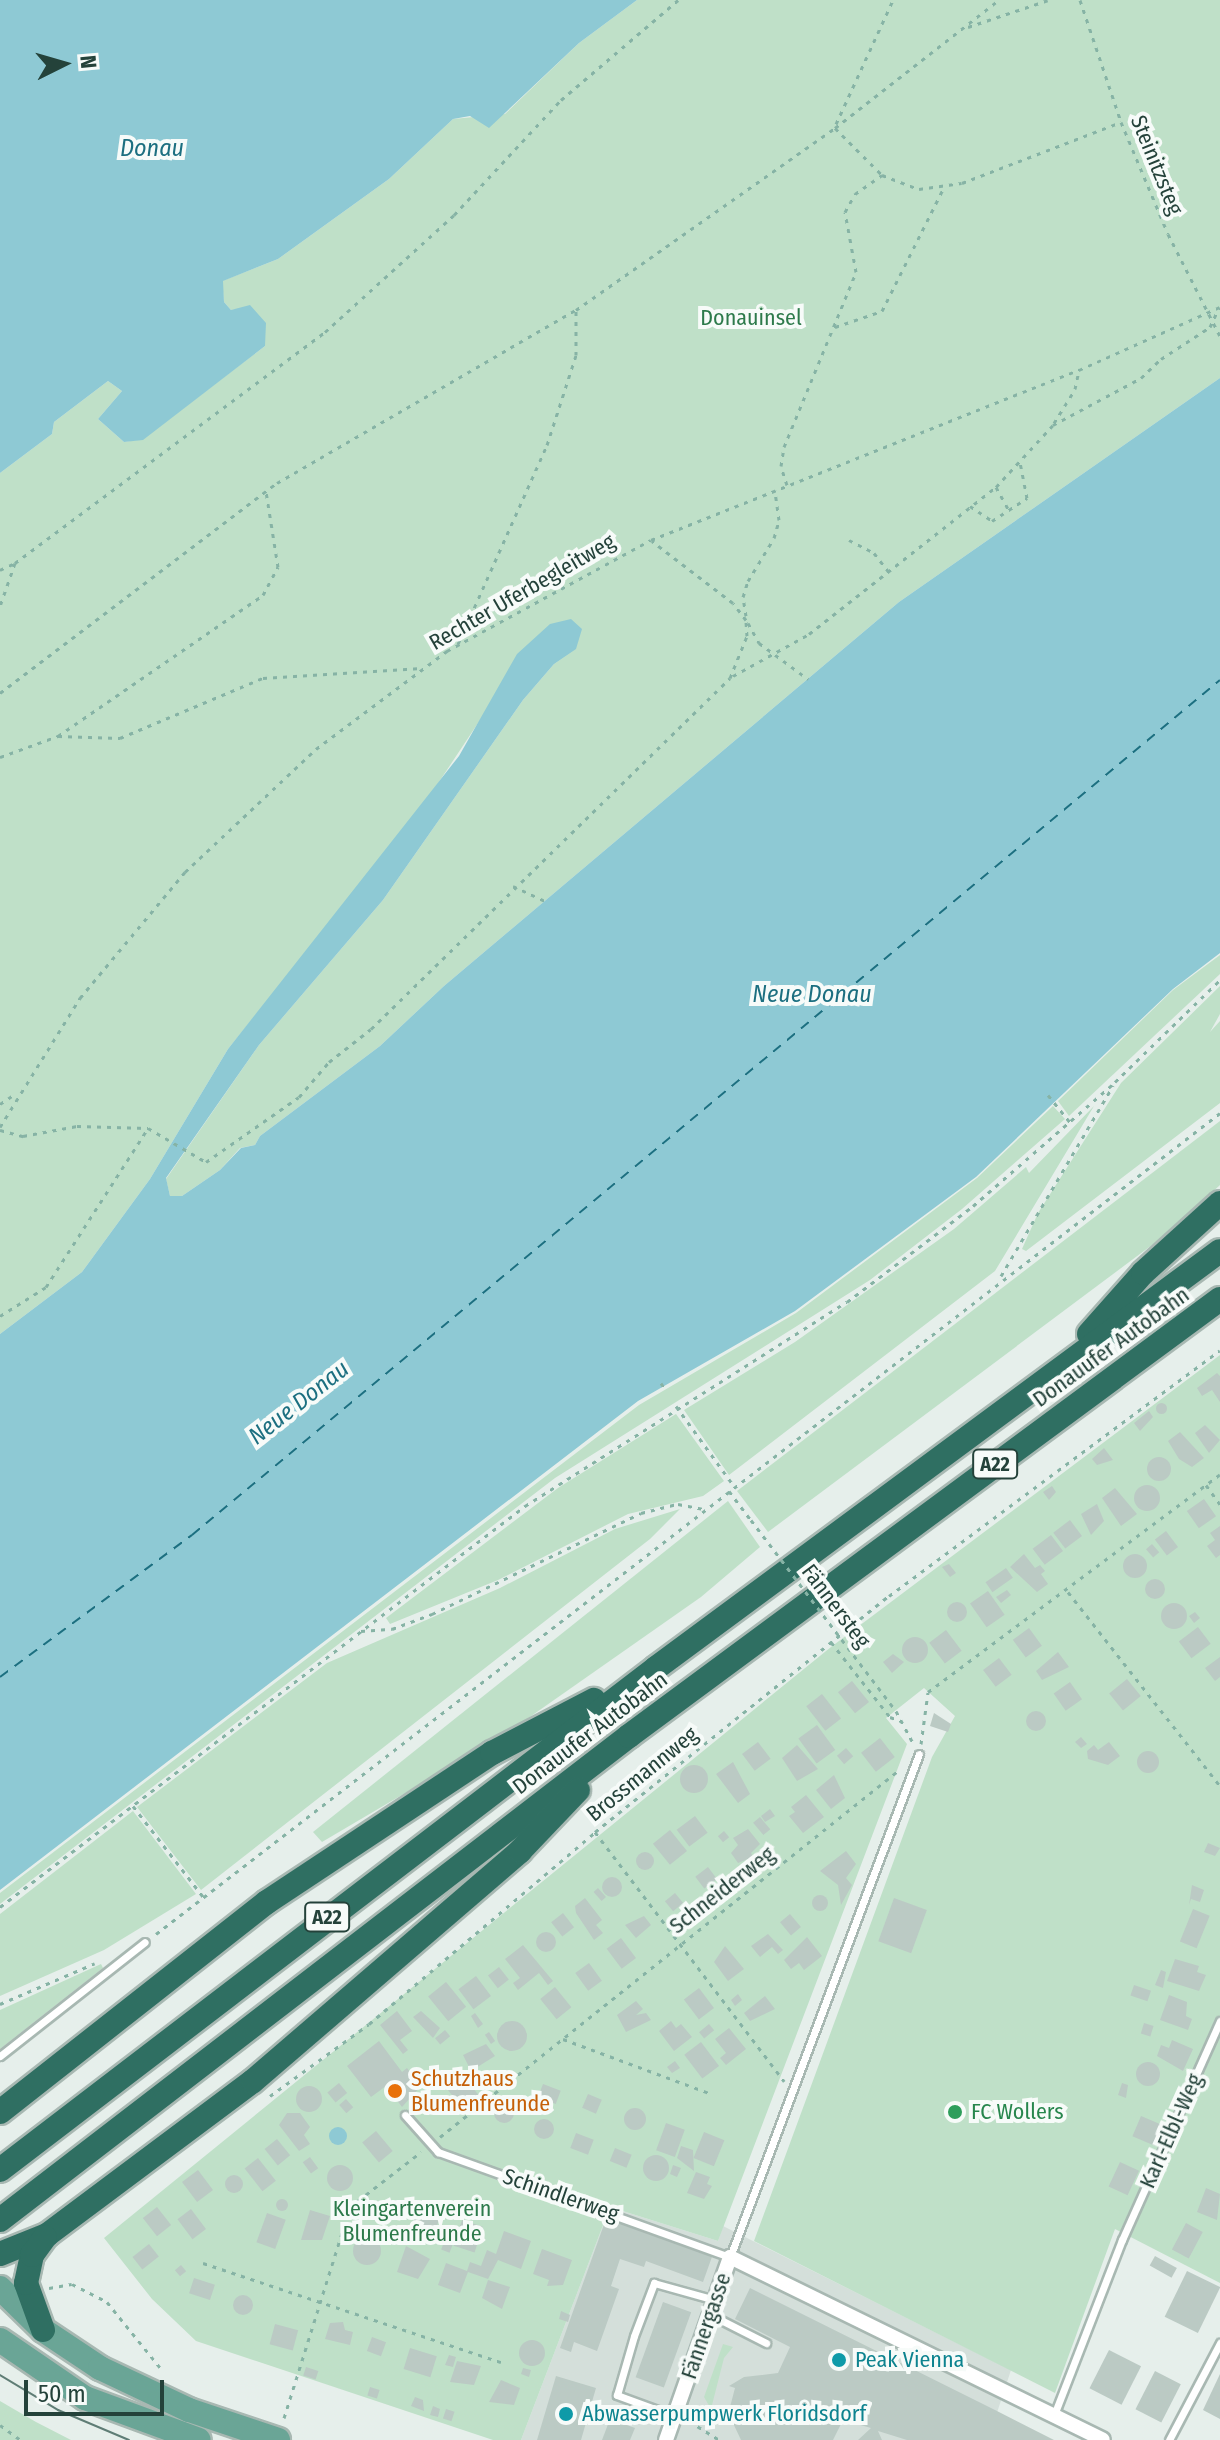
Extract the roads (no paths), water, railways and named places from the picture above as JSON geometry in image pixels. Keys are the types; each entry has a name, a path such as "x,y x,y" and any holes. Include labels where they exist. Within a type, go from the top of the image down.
{"highway":[{"path":"1059,1368 1143,1273 1220,1203"},
{"name":"Donauufer Autobahn","path":"0,2170 656,1668 1220,1251"},
{"name":"Donauufer Autobahn","path":"0,2220 629,1736 1220,1299"},
{"path":"2,2111 185,1963 362,1837 492,1753 656,1668"},
{"path":"0,2254 47,2235 325,2022 520,1851 629,1736"},
{"path":"43,2330 27,2292 27,2272 47,2235"}],"main road":[{"path":"0,2288 43,2330"},
{"path":"0,2308 145,2391 281,2429"},
{"path":"0,2340 85,2398 199,2440"}],"street":[{"name":"Fännergasse","path":"666,2440 730,2257"},
{"path":"730,2257 1103,2440"}],"lane":[{"path":"730,2257 919,1754"},
{"path":"0,2056 145,1942"},
{"name":"Karl-Elbl-Weg","path":"1054,2415 1122,2240 1220,2021"},
{"name":"Schindlerweg","path":"405,2115 428,2146 730,2257"},
{"path":"674,2416 617,2395 634,2336 654,2283 715,2300"},
{"path":"710,2315 766,2343"},
{"path":"1169,2440 1220,2343"}],"water":[{"name":"Donau","path":"0,0 637,0 579,43 489,128 470,116 453,119 389,179 278,259 223,281 224,302 231,310 250,305 266,323 265,346 143,440 124,442 98,419 122,391 108,381 54,422 52,434 0,473"},
{"name":"Neue Donau","path":"1220,378 1220,953 1173,989 976,1177 795,1311 638,1401 0,1890 0,1334 82,1272 150,1179 228,1049 459,756 517,654 550,624 571,619 582,629 576,649 554,664 523,700 383,900 259,1045 166,1178 170,1196 182,1196 220,1170 241,1148 255,1145 260,1136 380,1046 444,986 899,602"},
{"path":"334,2127 342,2127 347,2136 345,2143 334,2145 329,2140 329,2132"}],"tram line":[{"path":"0,2375 58,2410 129,2440"}],"place":[{"name":"Schutzhaus Blumenfreunde","path":"395,2091"},
{"name":"FC Wollers","path":"955,2112"},
{"name":"Peak Vienna","path":"839,2360"},
{"name":"Abwasserpumpwerk Floridsdorf","path":"566,2414"}],"park label":[{"name":"Donauinsel","path":"751,318"},
{"name":"Kleingartenverein Blumenfreunde","path":"412,2220"}]}
